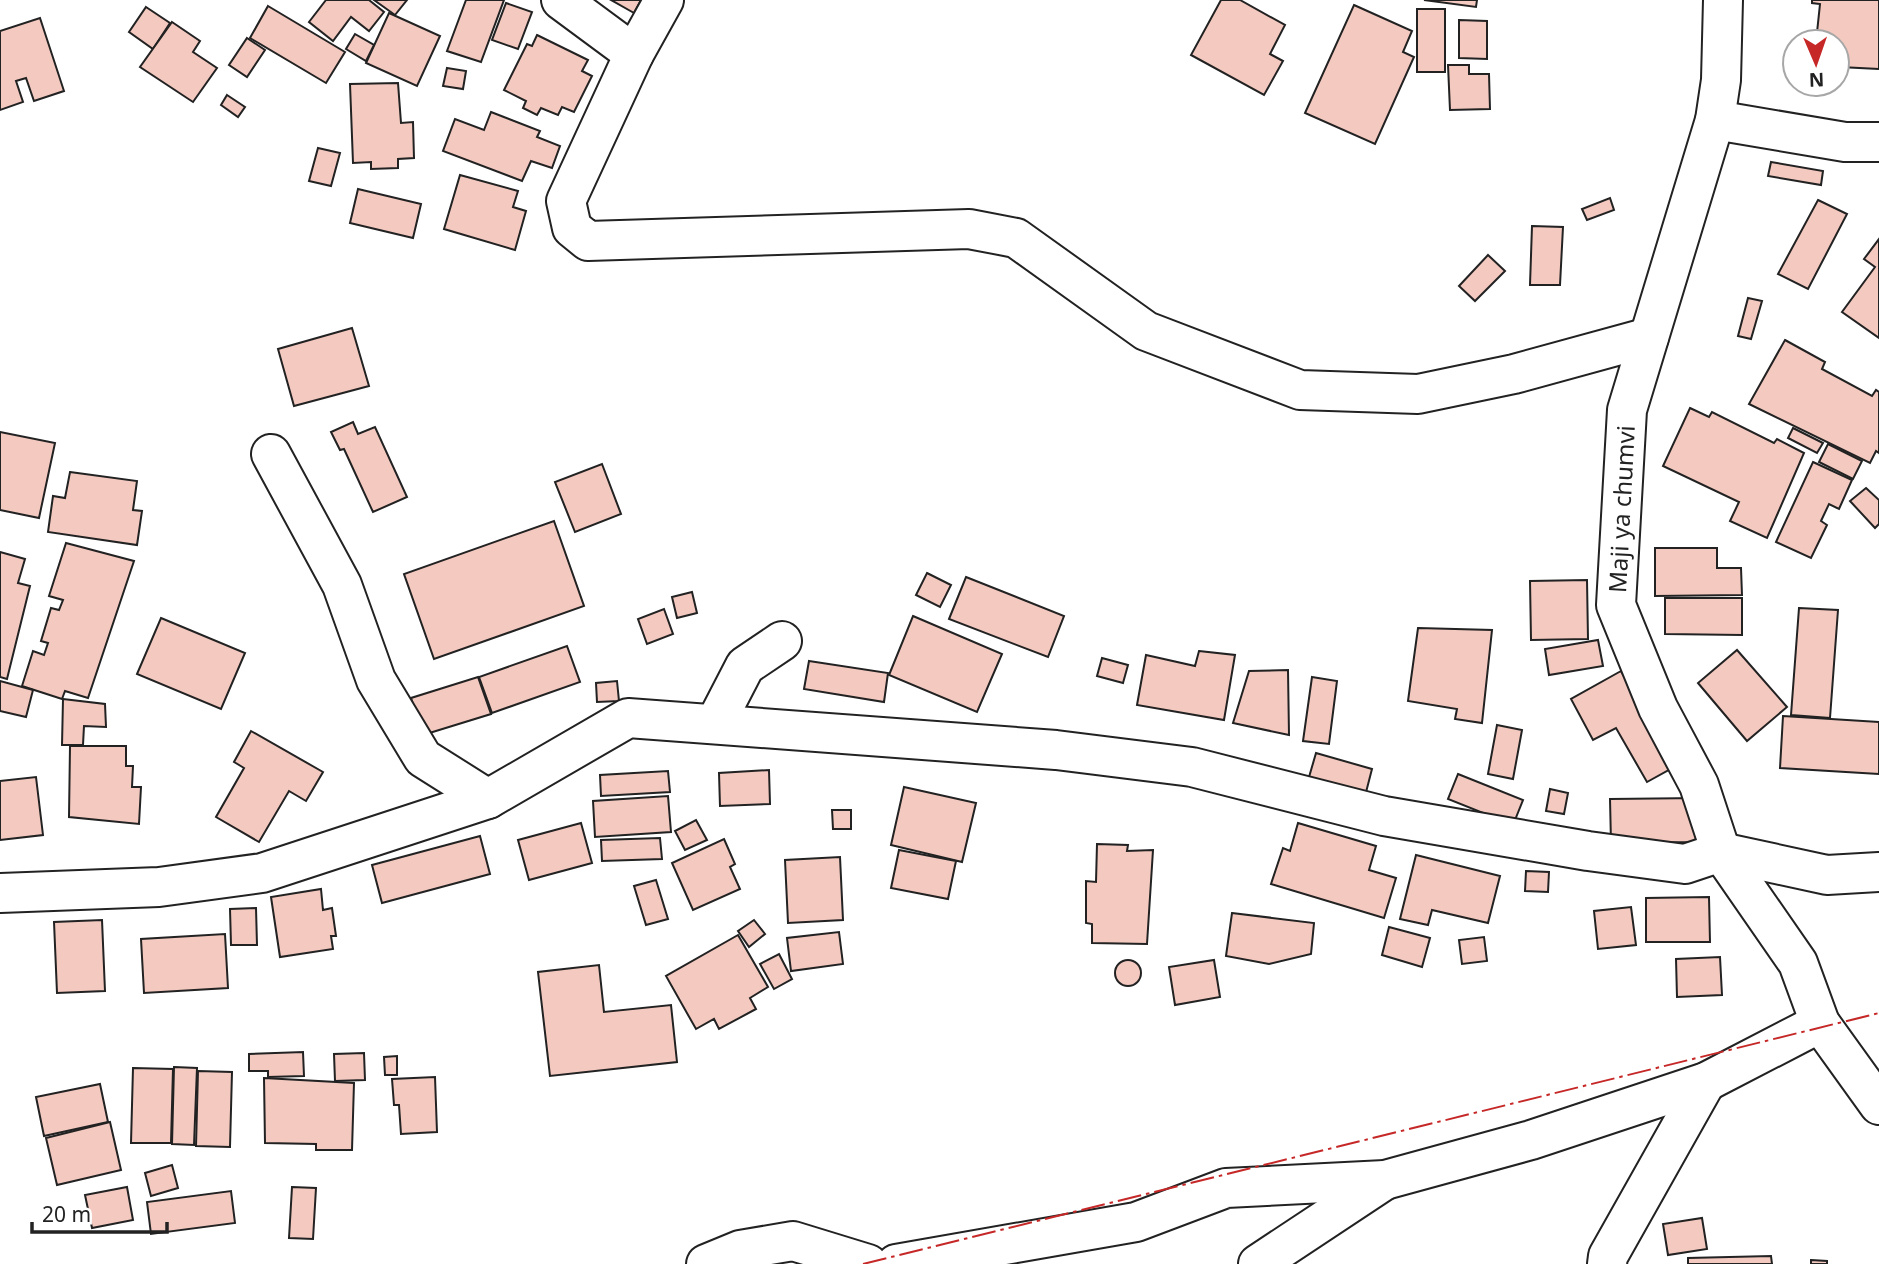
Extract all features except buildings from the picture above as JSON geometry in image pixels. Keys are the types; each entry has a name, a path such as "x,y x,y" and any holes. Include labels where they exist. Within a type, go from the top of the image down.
{"street":[{"path":"561,0 634,54"},
{"path":"664,0 634,54 566,201 572,228 588,241 969,229 1016,238 1146,331 1300,390 1418,394 1514,374 1649,337"},
{"name":"Maji ya chumvi","path":"1723,0 1721,80 1715,120 1627,410 1616,605 1658,708 1699,785 1721,852 1798,963 1820,1023 1879,1105"},
{"path":"1715,120 1845,142 1879,142"},
{"path":"271,454 342,585 376,680 423,758 488,799"},
{"path":"715,724 746,666 782,640"},
{"path":"0,893 159,887 262,873 488,799 628,718 1056,750 1164,763 1192,767 1384,816 1588,851 1685,864 1721,852 1827,876 1879,872"},
{"path":"896,1264 1136,1222 1226,1188 1385,1180 1531,1140 1706,1082 1820,1023"},
{"path":"1607,1264 1608,1256 1706,1082"},
{"path":"1264,1263 1385,1180"},
{"path":"706,1264 740,1250 793,1241 868,1264"}],"power":[{"path":"863,1264 1879,1013"}]}
